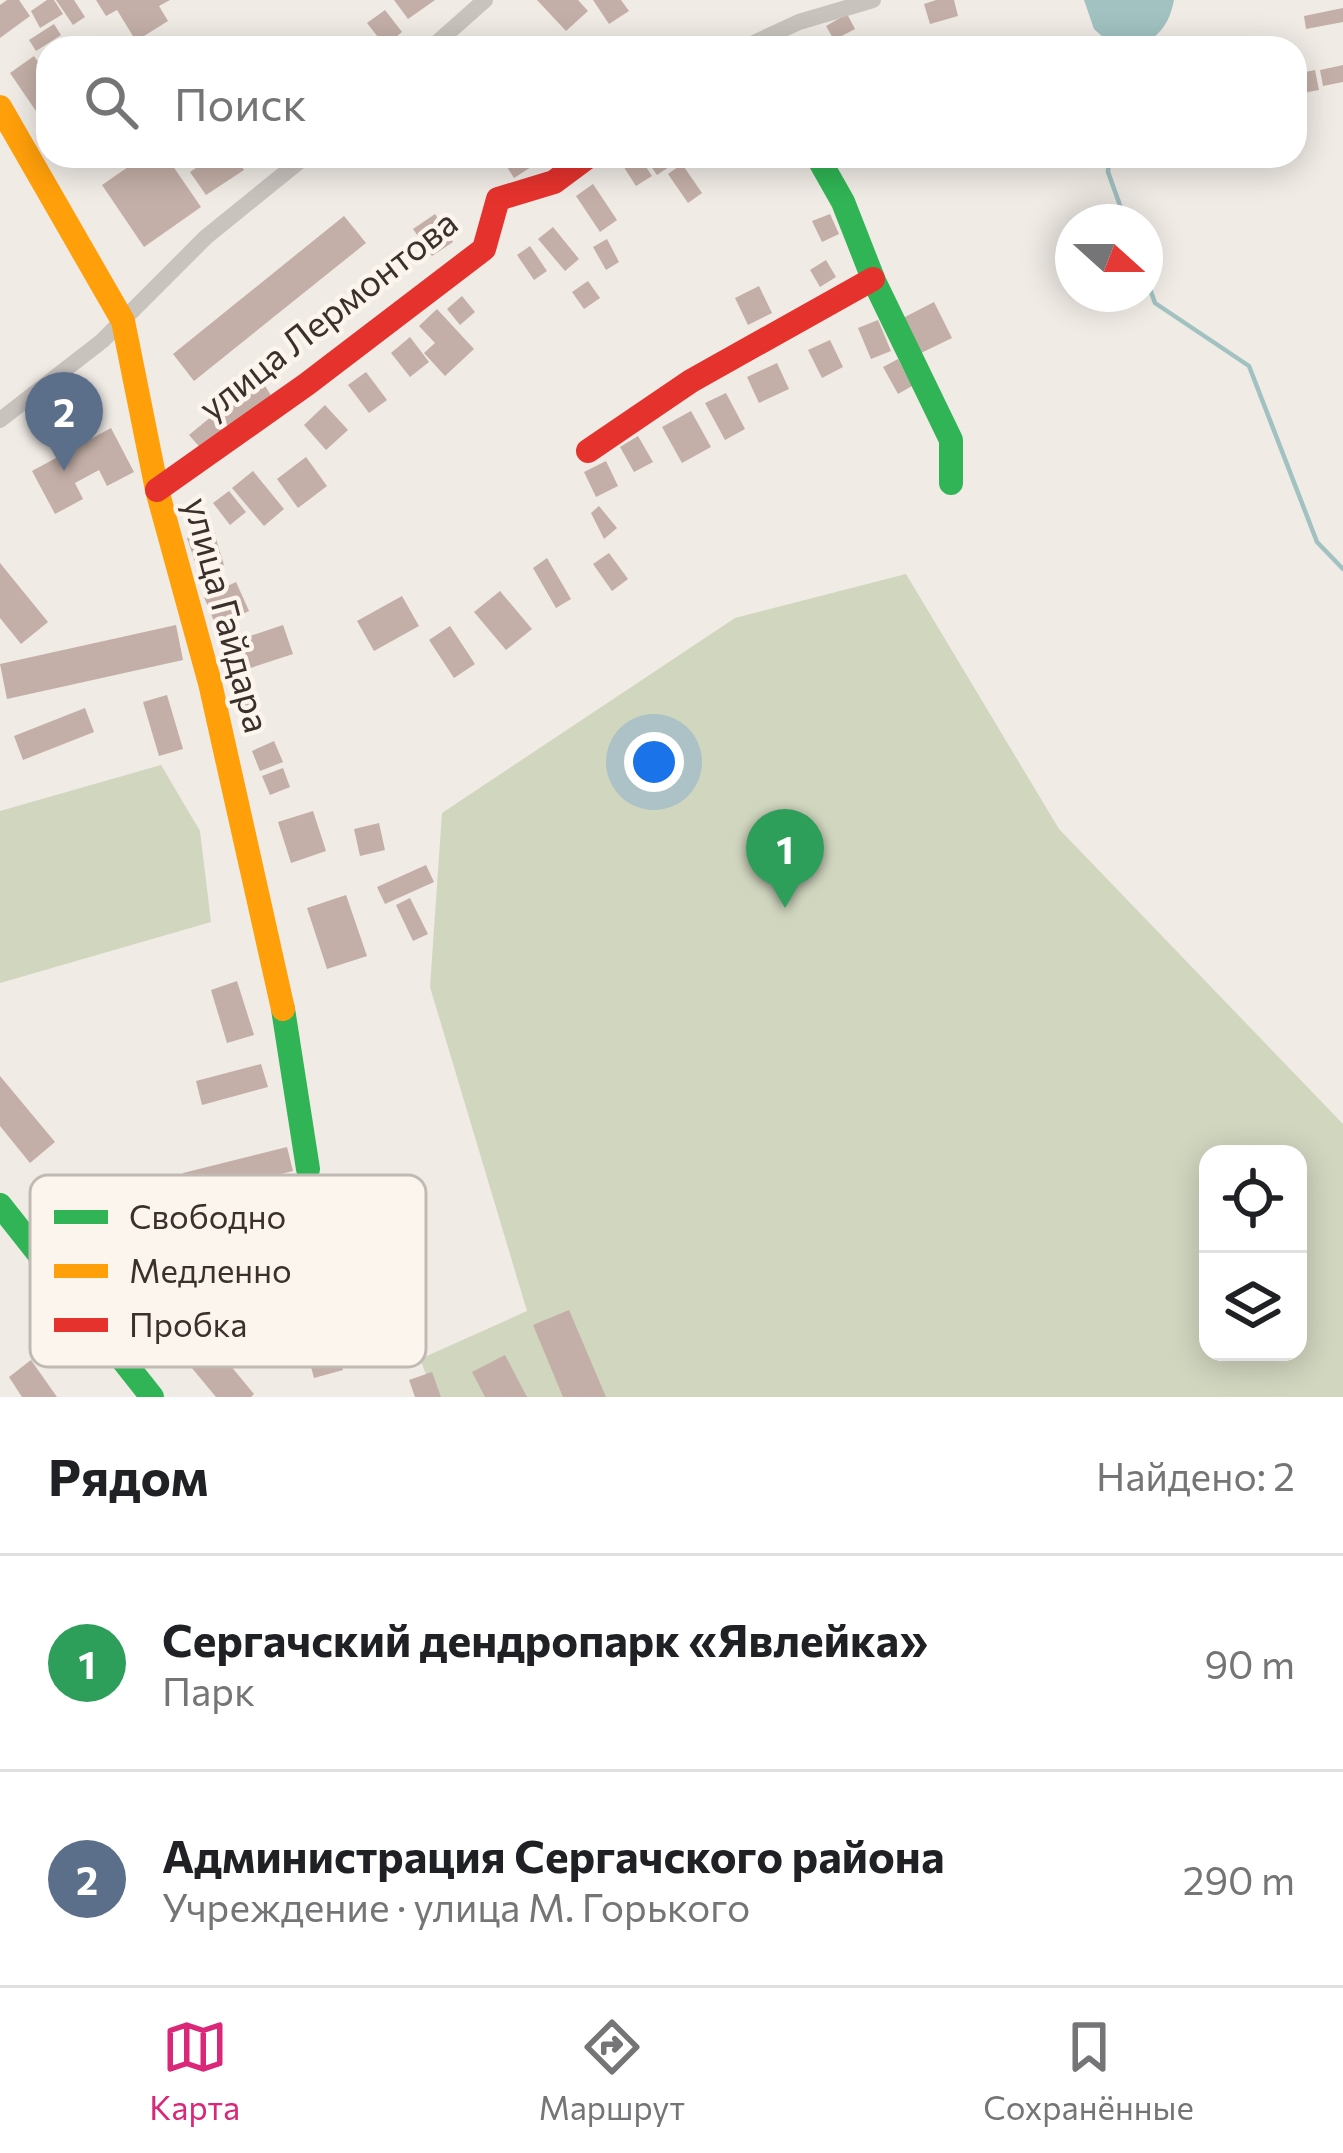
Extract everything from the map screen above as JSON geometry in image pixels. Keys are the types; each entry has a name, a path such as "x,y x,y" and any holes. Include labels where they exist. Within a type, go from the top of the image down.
{"street":[{"path":"444,36 485,0"},
{"path":"770,36 799,22 873,0"},
{"name":"улица Гайдара","path":"0,107 123,321 157,490 210,683 280,988 308,1169"},
{"path":"0,419 123,321 206,237 291,168"},
{"name":"улица Лермонтова","path":"157,490 307,384 484,249 498,199 554,182 573,168"},
{"path":"824,168 951,440 951,483"},
{"path":"588,451 636,414 739,351 873,279"},
{"path":"0,1204 30,1242"},
{"path":"128,1367 152,1397"}],"green space":[{"path":"906,574 1059,829 1343,1124 1343,1397 435,1397 423,1367 426,1356 527,1311 430,987 442,813 735,618"},
{"path":"161,765 200,831 211,922 0,983 0,811"}],"water":[{"path":"1084,0 1174,0 1167,21 1155,36 1102,36 1094,29"}],"building":[{"path":"19,0 30,16 0,38 0,5"},
{"path":"54,0 63,14 40,28 31,11"},
{"path":"56,0 74,0 85,17 73,25"},
{"path":"96,0 170,0 159,6 168,21 144,36 133,36 117,10 106,16"},
{"path":"394,0 435,0 408,19"},
{"path":"537,0 578,0 588,11 566,31"},
{"path":"593,0 621,0 629,11 609,24"},
{"path":"954,0 958,16 930,24 924,4"},
{"path":"1343,8 1343,22 1306,29 1304,16"},
{"path":"385,10 402,32 377,36 367,23"},
{"path":"847,14 855,29 832,36 826,26"},
{"path":"54,24 61,35 36,36 36,51 29,40"},
{"path":"34,56 36,111 10,73"},
{"path":"1343,65 1343,82 1323,86 1320,70"},
{"path":"1315,70 1319,90 1307,92 1307,72"},
{"path":"127,168 174,168 201,207 144,247 102,185"},
{"path":"196,168 244,170 206,195 190,172"},
{"path":"508,168 530,168 514,178"},
{"path":"624,168 647,168 652,176 636,186"},
{"path":"685,168 702,193 688,203 668,174"},
{"path":"593,184 617,220 600,232 576,196"},
{"path":"435,214 453,242 432,256 413,229"},
{"path":"830,214 839,234 822,242 812,221"},
{"path":"344,216 366,243 194,381 173,354"},
{"path":"553,227 579,259 565,271 538,239"},
{"path":"607,239 619,262 606,270 593,247"},
{"path":"530,246 547,271 534,280 517,255"},
{"path":"826,260 836,277 820,287 810,270"},
{"path":"588,281 600,298 584,309 572,292"},
{"path":"759,286 772,313 748,325 735,298"},
{"path":"462,296 475,312 460,325 447,309"},
{"path":"934,302 952,338 919,354 901,319"},
{"path":"437,309 474,349 445,376 424,353 435,343 419,326"},
{"path":"878,320 891,351 871,359 858,328"},
{"path":"410,337 429,362 410,377 391,353"},
{"path":"830,340 843,367 822,378 808,350"},
{"path":"898,359 912,386 898,394 883,367"},
{"path":"777,363 789,389 759,403 747,377"},
{"path":"366,372 387,400 369,413 348,385"},
{"path":"262,381 275,402 232,432 210,400 228,388 236,400"},
{"path":"726,393 745,429 725,440 705,403"},
{"path":"325,405 348,430 326,450 304,425"},
{"path":"691,411 711,447 682,463 662,427"},
{"path":"212,416 227,434 205,453 189,435"},
{"path":"111,428 134,472 107,486 99,470 75,483 83,499 55,514 32,471"},
{"path":"638,436 653,462 634,472 620,447"},
{"path":"306,457 327,486 298,508 277,479"},
{"path":"606,461 618,486 596,497 584,472"},
{"path":"253,471 284,509 264,526 232,488"},
{"path":"229,491 246,512 230,525 213,503"},
{"path":"599,506 617,528 604,539 591,513"},
{"path":"213,529 224,565 199,574 187,538"},
{"path":"609,553 628,579 612,591 593,564"},
{"path":"547,558 571,599 556,608 533,568"},
{"path":"0,563 48,622 21,644 0,618"},
{"path":"236,582 249,611 216,626 204,597"},
{"path":"500,591 532,629 506,650 474,612"},
{"path":"402,596 419,626 374,651 357,621"},
{"path":"176,625 183,660 7,699 0,664"},
{"path":"283,625 293,654 229,675 220,646"},
{"path":"450,626 475,664 454,678 429,640"},
{"path":"253,690 263,722 246,727 236,696"},
{"path":"167,695 183,749 159,756 143,702"},
{"path":"85,708 94,732 23,760 14,736"},
{"path":"274,741 283,762 260,771 252,751"},
{"path":"283,768 290,787 270,795 262,776"},
{"path":"313,811 326,851 291,863 278,822"},
{"path":"379,823 385,850 360,856 354,829"},
{"path":"426,865 434,882 385,904 377,887"},
{"path":"346,895 367,956 327,969 307,908"},
{"path":"410,898 428,934 413,941 396,905"},
{"path":"237,981 254,1035 227,1043 211,990"},
{"path":"261,1064 268,1087 202,1105 196,1081"},
{"path":"0,1076 55,1142 30,1163 0,1126"},
{"path":"287,1147 293,1171 277,1175 183,1173"},
{"path":"569,1310 606,1397 563,1397 533,1325"},
{"path":"505,1355 527,1397 485,1397 472,1372"},
{"path":"30,1361 30,1367 36,1367 57,1397 22,1397 9,1377"},
{"path":"191,1367 232,1367 254,1394 216,1397"},
{"path":"311,1367 342,1367 343,1370 314,1378"},
{"path":"432,1372 441,1397 415,1397 409,1380"}],"waterway":[{"path":"1108,168 1120,204"},
{"path":"1163,308 1249,366 1317,542 1343,569"}],"traffic: fast":[{"path":"824,168 951,440 951,483"},
{"path":"283,1009 308,1169"},
{"path":"0,1205 30,1243"},
{"path":"128,1367 152,1397"}],"traffic: slow":[{"path":"0,107 123,321 157,490 210,683 283,1009"}],"traffic: jam":[{"path":"157,490 307,384 484,249 498,199 554,182 573,168"},
{"path":"588,451 691,381 873,279"}],"place":[{"name":"Администрация Сергачского района","path":"64,471"},
{"name":"Сергачский дендропарк «Явлейка»","path":"785,908"}]}
